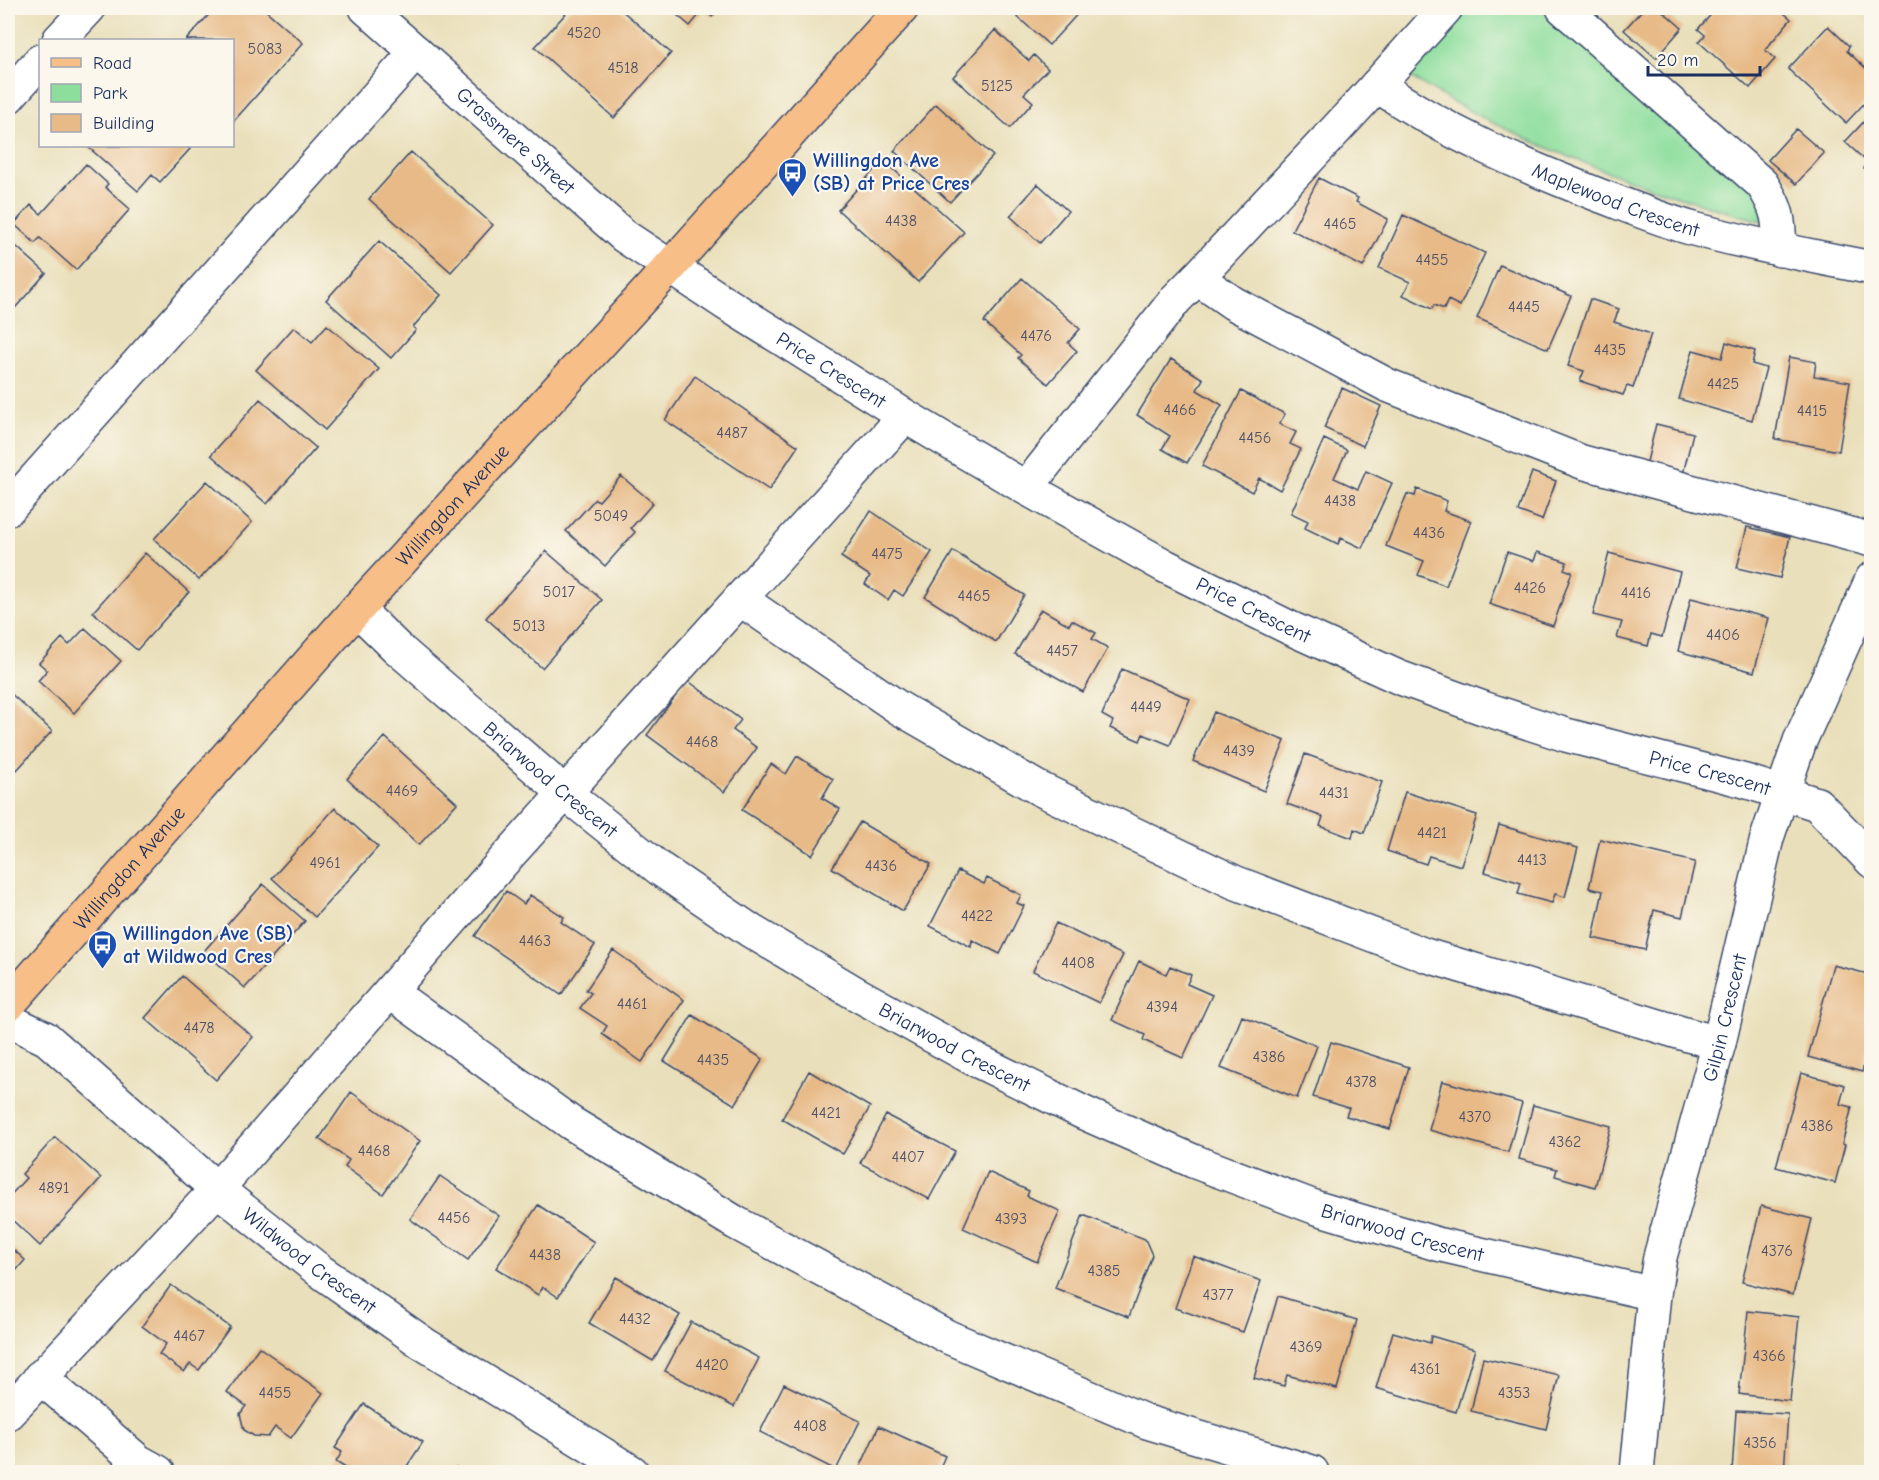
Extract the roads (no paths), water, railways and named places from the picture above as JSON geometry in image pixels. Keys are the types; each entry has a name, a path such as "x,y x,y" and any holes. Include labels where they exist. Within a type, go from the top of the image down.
{"main road":[{"name":"Willingdon Avenue","path":"8,1005 357,609 670,267 902,8"}],"street":[{"path":"60,39 89,8"},
{"path":"1026,488 1169,308 1446,8"},
{"path":"1563,8 1761,184 1774,202 1779,219 1780,250"},
{"name":"Grassmere Street","path":"384,13 416,52 612,226 670,267"},
{"path":"8,509 416,52"},
{"path":"8,98 39,62"},
{"name":"Maplewood Crescent","path":"1377,85 1407,105 1521,165 1692,229 1780,250 1872,268"},
{"name":"Price Crescent","path":"670,267 905,416 1026,488 1176,572 1290,628 1398,677 1483,708 1566,735 1781,791 1817,804 1872,861"},
{"path":"1197,278 1233,303 1387,385 1582,462 1872,540"},
{"path":"8,1413 217,1189 566,794 905,416"},
{"name":"Gilpin Crescent","path":"1637,1473 1654,1294 1660,1257 1719,1043 1767,838 1781,791 1800,741 1872,579"},
{"path":"740,599 899,708 1038,788 1234,882 1425,955 1719,1043"},
{"name":"Briarwood Crescent","path":"357,609 397,648 566,794 660,870 751,931 855,993 974,1059 1084,1113 1193,1161 1317,1208 1437,1244 1654,1294"},
{"path":"390,992 571,1123 736,1223 948,1337 1147,1422 1312,1473"},
{"name":"Wildwood Crescent","path":"8,1020 47,1039 217,1189 320,1271 424,1344 633,1473"},
{"path":"40,1377 138,1461 158,1473"}],"place":[{"name":"Willingdon Ave (SB) at Price Cres","path":"792,198"},
{"name":"Willingdon Ave (SB) at Wildwood Cres","path":"102,970"}]}
